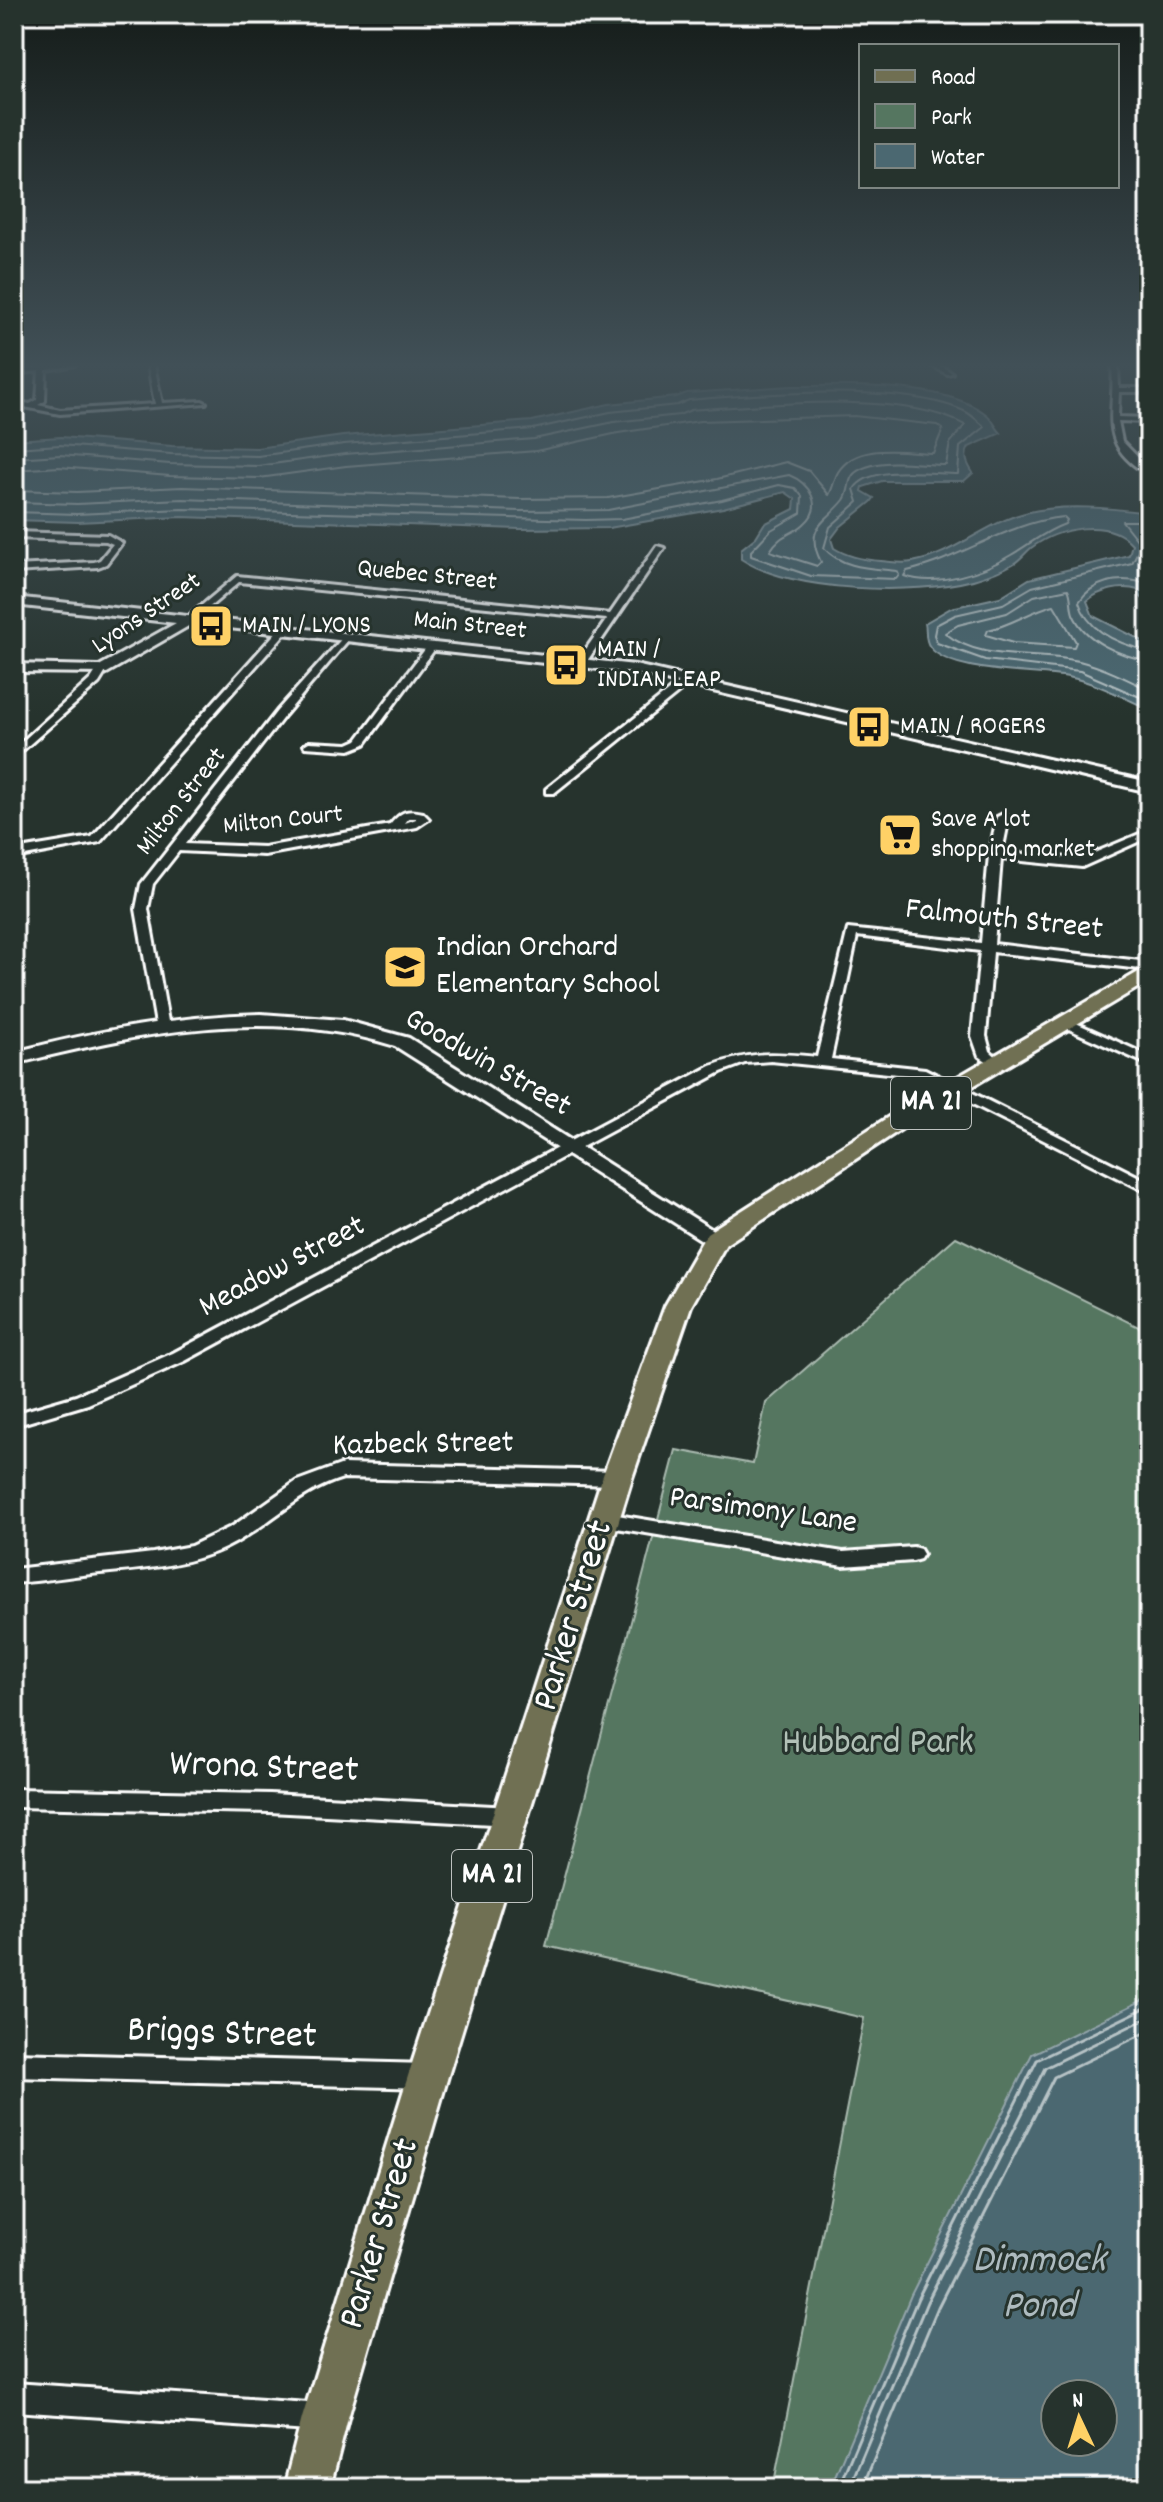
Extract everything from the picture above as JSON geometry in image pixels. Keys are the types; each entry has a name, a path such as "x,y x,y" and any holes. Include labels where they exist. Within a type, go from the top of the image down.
{"main road":[{"name":"Main Street","path":"14,601 635,669 1149,787"},
{"name":"Lyons Street","path":"102,670 188,621"},
{"path":"14,668 102,670"},
{"name":"Parker Street","path":"307,2488 325,2418 428,2076 617,1478 678,1306 716,1239 898,1121 956,1089 1149,969"},
{"name":"Goodwin Street","path":"14,1058 162,1027 261,1020 342,1026 402,1042 716,1239"}],"street":[{"path":"14,535 114,539 118,543 103,562 93,565 14,569"},
{"path":"582,662 660,548"},
{"name":"Quebec Street","path":"237,579 613,617"},
{"name":"Lyons Street","path":"188,621 237,579"},
{"path":"14,854 96,841 283,630"},
{"name":"Milton Street","path":"162,1027 142,903 150,879 272,724 346,637"},
{"path":"309,745 350,747 361,742 432,646"},
{"name":"Lyons Street","path":"14,755 95,681 102,670"},
{"path":"550,791 689,680"},
{"path":"14,734 35,734"},
{"path":"997,1064 984,1053 979,1036 995,855 1003,817"},
{"name":"Milton Court","path":"176,847 264,851 394,828"},
{"path":"995,855 1082,863 1149,833"},
{"name":"Falmouth Street","path":"823,1061 852,932 1149,969"},
{"path":"1065,1022 1149,1061"},
{"name":"Meadow Street","path":"14,1420 82,1400 165,1364 731,1062 771,1057 920,1072 1149,1188"},
{"name":"Kazbeck Street","path":"14,1576 162,1560 206,1549 236,1532 300,1486 318,1477 343,1471 617,1478"},
{"name":"Parsimony Lane","path":"605,1520 843,1559 913,1554"},
{"name":"Wrona Street","path":"14,1798 270,1803 511,1816"},
{"name":"Briggs Street","path":"14,2065 428,2076"},
{"path":"14,2397 325,2418"}],"green space":[{"name":"Hubbard Park","path":"956,1237 1149,1332 1149,2064 938,2488 773,2488 864,2018 546,1946 676,1450 753,1464 766,1403"}],"water":[{"path":"14,482 880,482 863,487 862,491 874,498 840,527 831,539 834,548 851,556 901,563 942,553 996,524 1025,513 1087,507 1149,513 1149,603 1138,590 1125,588 1104,591 1087,601 1093,616 1149,644 1149,709 1068,677 994,670 956,662 940,656 927,641 925,623 951,608 1000,597 1029,579 1129,555 1132,544 1110,530 1083,528 1055,535 1031,548 1008,567 973,580 949,585 888,589 822,585 791,579 741,559 741,549 756,537 764,524 794,509 795,499 785,492 723,508 609,528 519,529 182,517 78,522 14,520"},
{"name":"Dimmock Pond","path":"1149,1997 1149,2488 830,2488 911,2295 1032,2054"}],"place":[{"name":"MAIN / LYONS","path":"211,626"},
{"name":"MAIN / INDIAN LEAP","path":"566,665"},
{"name":"MAIN / ROGERS","path":"869,727"},
{"name":"Save A lot shopping market","path":"900,835"},
{"name":"Indian Orchard Elementary School","path":"405,967"}]}
